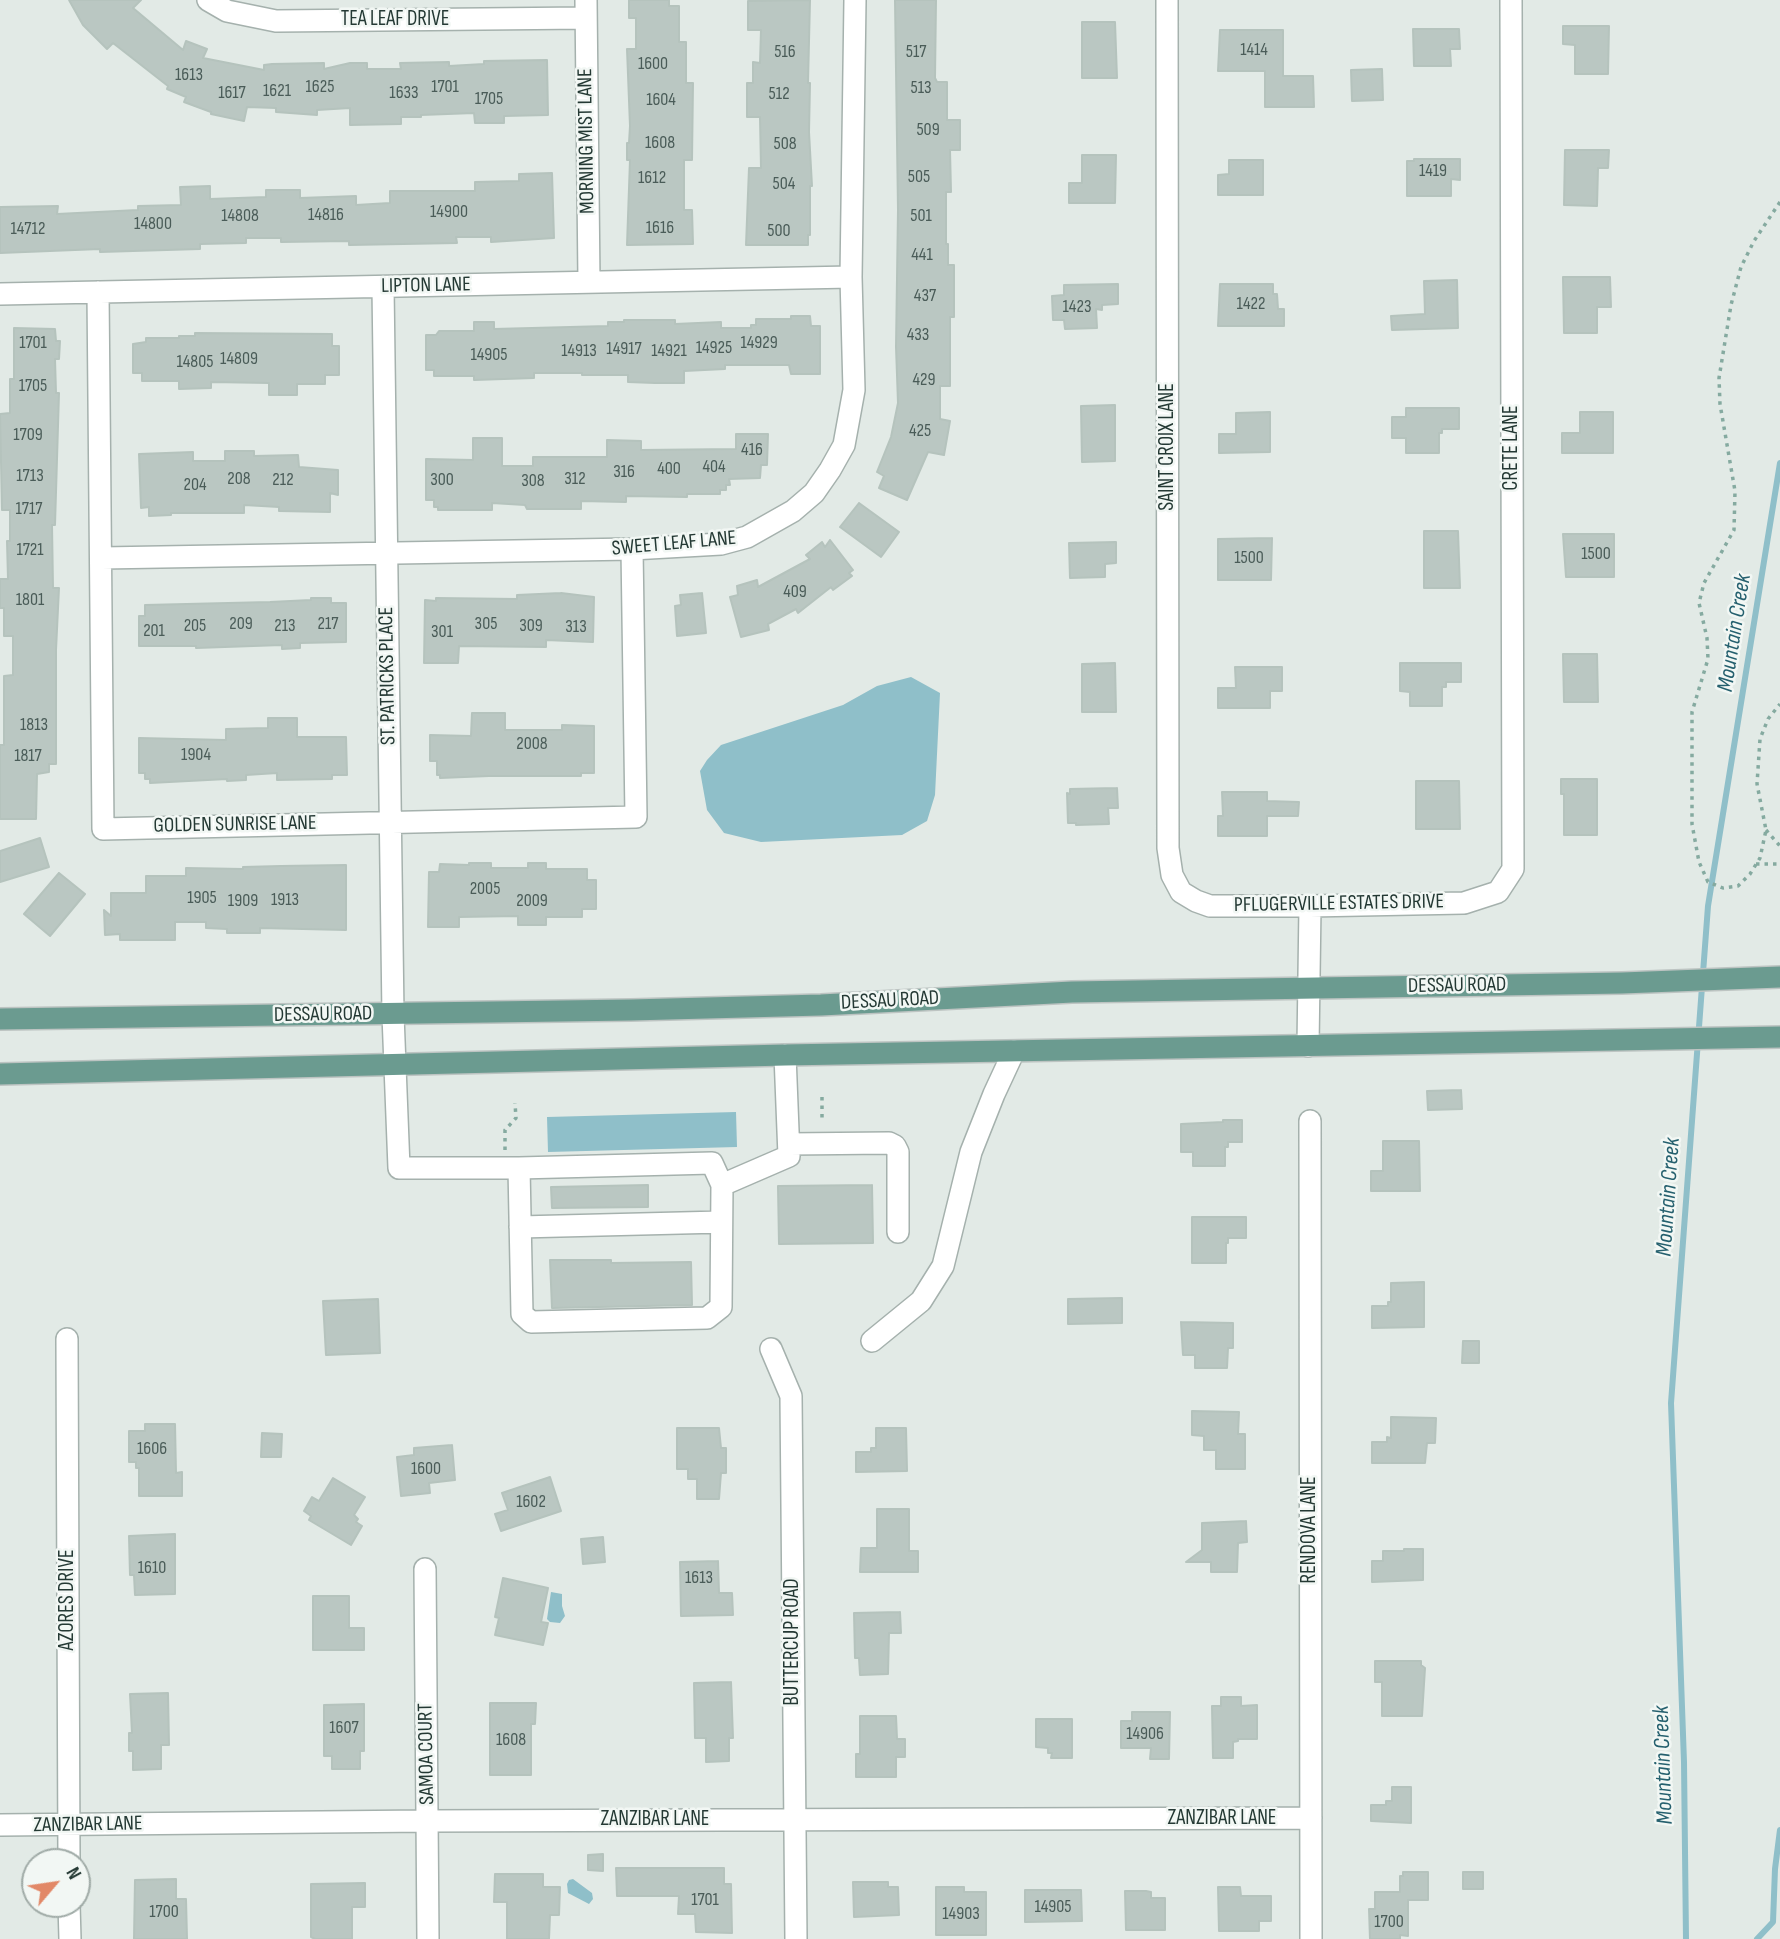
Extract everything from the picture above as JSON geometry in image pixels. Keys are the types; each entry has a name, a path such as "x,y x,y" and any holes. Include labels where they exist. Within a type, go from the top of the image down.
{"main road":[{"name":"DESSAU ROAD","path":"0,1019 393,1015 821,1005 1072,992 1622,983 1780,977"},
{"path":"0,1074 785,1055 1780,1037"}],"street":[{"name":"TEA LEAF DRIVE","path":"208,0 227,11 276,21 393,10 586,9"},
{"name":"SWEET LEAF LANE","path":"102,558 632,549 721,544 747,537 793,511 814,493 844,445 854,390 851,277 855,0"},
{"name":"SAINT CROIX LANE","path":"1167,0 1168,848 1172,875 1181,892"},
{"name":"CRETE LANE","path":"1498,892 1513,869 1511,0"},
{"name":"MORNING MIST LANE","path":"586,9 589,282"},
{"name":"LIPTON LANE","path":"0,294 851,277"},
{"name":"ST. PATRICKS PLACE","path":"383,286 393,1015 399,1168 512,1161"},
{"name":"GOLDEN SUNRISE LANE","path":"98,292 103,829 636,817 632,549"},
{"name":"PFLUGERVILLE ESTATES DRIVE","path":"1181,892 1210,905 1310,906 1464,903 1498,892"},
{"path":"1308,1046 1310,906"},
{"path":"872,1341 921,1301 943,1266 971,1152 1014,1051"},
{"path":"722,1185 789,1156 785,1055"},
{"name":"RENDOVA LANE","path":"1310,1121 1311,1939"},
{"path":"789,1144 889,1143 895,1146 898,1152 898,1232"},
{"path":"512,1161 712,1163 722,1185 721,1307 707,1318 531,1322 522,1314 520,1227 512,1161"},
{"path":"520,1227 721,1222"},
{"name":"AZORES DRIVE","path":"66,1339 69,1848"},
{"name":"BUTTERCUP ROAD","path":"771,1349 791,1396 796,1939"},
{"name":"SAMOA COURT","path":"425,1569 428,1939"},
{"name":"ZANZIBAR LANE","path":"0,1825 1311,1818"},
{"path":"69,1918 70,1939"}],"path":[{"path":"1780,202 1754,241 1741,267 1731,305 1719,379 1720,404 1735,491 1734,530 1704,583 1699,603 1707,638 1708,659 1692,712 1692,824 1699,862 1708,882 1723,888 1738,886 1760,858 1766,830 1757,784 1760,739 1768,719 1780,704"},
{"path":"1766,830 1780,846"},
{"path":"1756,864 1780,864"},
{"path":"822,1097 822,1131"},
{"path":"512,1161 505,1130 516,1118 515,1103"}],"water":[{"path":"911,677 940,693 935,795 927,821 902,835 761,842 724,833 707,810 700,771 721,745 843,705 877,686"},
{"path":"736,1112 737,1147 548,1152 547,1117"},
{"path":"551,1592 562,1594 565,1616 560,1623 547,1619"},
{"path":"573,1879 592,1893 593,1899 589,1904 568,1893 567,1884"}],"building":[{"path":"69,0 141,0 133,8 183,50 186,41 207,49 203,58 264,70 264,65 272,64 324,63 324,69 350,63 367,63 367,69 401,69 400,63 449,62 449,66 484,64 484,61 547,60 548,115 504,116 504,123 475,123 474,113 421,115 401,117 401,124 350,125 350,108 317,110 317,115 276,112 276,108 247,107 244,121 211,114 184,102 186,97 167,89 168,86 113,43 107,49 83,25"},
{"path":"629,0 669,0 669,6 679,6 679,42 686,42 686,83 693,83 692,160 684,160 684,210 692,210 693,244 627,245 630,160 627,160 627,143 630,126 627,49 636,49 636,18 629,18"},
{"path":"810,0 808,83 812,186 808,245 746,245 749,168 761,168 760,117 747,117 747,83 753,83 753,62 760,63 761,30 748,30 748,1"},
{"path":"895,0 936,0 935,78 937,82 947,82 947,120 960,120 960,150 950,150 951,192 946,192 948,265 954,265 954,317 950,317 950,386 940,386 940,419 950,421 944,455 928,452 907,500 879,488 884,476 877,472 891,437 898,403"},
{"path":"1082,22 1115,22 1117,78 1082,78"},
{"path":"1563,26 1609,26 1608,74 1575,74 1575,45 1563,44"},
{"path":"1413,29 1459,29 1460,49 1450,49 1451,66 1414,66"},
{"path":"1220,30 1283,30 1283,76 1313,76 1314,107 1265,107 1265,71 1218,71"},
{"path":"1382,69 1383,100 1352,101 1351,70"},
{"path":"1565,150 1609,150 1608,168 1598,168 1597,206 1564,205"},
{"path":"1082,155 1116,155 1115,203 1069,203 1069,183 1082,183"},
{"path":"1460,159 1460,180 1451,179 1451,196 1407,196 1407,161"},
{"path":"1229,160 1263,160 1263,195 1218,195 1218,175 1229,174"},
{"path":"552,173 554,238 491,242 491,237 456,237 457,243 349,245 349,241 281,242 281,238 246,238 246,243 200,244 200,249 0,253 0,207 58,206 57,214 138,210 138,206 181,205 180,187 210,186 210,199 266,197 266,190 300,190 300,198 356,196 356,205 390,203 390,191 475,191 475,182 519,181 519,174"},
{"path":"1563,277 1610,277 1611,307 1597,307 1597,333 1564,333"},
{"path":"1457,280 1458,328 1392,330 1391,316 1425,314 1424,281"},
{"path":"1118,284 1118,304 1102,305 1102,310 1096,309 1097,328 1065,329 1064,320 1053,320 1052,296 1064,295 1064,285"},
{"path":"1220,284 1273,284 1278,309 1284,309 1284,326 1218,326"},
{"path":"791,316 810,316 811,326 820,326 820,374 791,374 789,365 725,365 725,369 684,371 684,383 655,383 628,382 628,375 582,373 534,373 534,378 474,380 474,376 434,376 434,370 426,370 426,335 436,335 439,331 474,331 474,322 494,322 494,329 608,326 608,322 624,320 675,320 675,324 721,322 721,328 751,328 751,325 756,325 756,319 791,319"},
{"path":"14,328 55,329 56,341 60,341 59,359 55,359 56,393 59,393 55,525 52,525 53,588 59,588 56,764 49,764 49,772 37,774 36,819 0,819 4,676 13,675 13,636 4,636 4,608 0,608 0,579 8,579 7,541 10,541 10,510 2,510 0,414 10,413 10,379 14,379"},
{"path":"195,333 332,334 332,346 339,346 339,375 325,375 325,384 297,384 297,395 269,395 269,383 211,382 211,388 179,389 179,381 142,381 142,373 133,373 133,344 146,342 146,338 179,338 195,336"},
{"path":"1115,405 1115,461 1082,462 1081,406"},
{"path":"1406,408 1459,408 1459,429 1442,429 1442,433 1439,433 1439,453 1406,453 1406,438 1392,438 1392,417 1406,417"},
{"path":"1270,412 1270,452 1219,453 1219,434 1236,434 1236,413"},
{"path":"1580,412 1613,412 1613,453 1562,453 1562,433 1580,433"},
{"path":"736,434 768,434 767,465 761,465 760,478 729,479 730,485 726,485 726,490 720,490 720,494 687,494 687,497 626,496 626,502 581,501 581,509 527,509 525,505 492,503 492,510 438,510 438,507 434,507 434,500 426,500 426,459 473,460 473,438 502,438 502,466 533,466 533,457 607,457 607,440 641,441 641,450 736,449"},
{"path":"225,451 254,451 254,456 298,455 299,467 338,470 338,495 330,493 330,512 279,511 279,507 244,505 244,513 171,513 149,516 149,507 141,508 139,454 193,452 193,461 225,461"},
{"path":"859,503 899,532 881,557 840,527"},
{"path":"1424,531 1458,531 1460,588 1424,588"},
{"path":"1563,534 1614,534 1614,577 1566,577"},
{"path":"1272,538 1271,580 1218,580 1218,539"},
{"path":"830,540 853,570 849,573 852,576 833,590 831,587 798,613 796,609 768,624 769,630 741,637 730,597 738,595 737,586 757,580 758,587 810,559 806,555 822,542 825,547"},
{"path":"1116,542 1116,563 1105,564 1105,577 1070,578 1069,543"},
{"path":"561,593 594,597 593,642 546,640 546,647 459,646 458,663 424,663 425,600 517,599 517,595"},
{"path":"702,593 706,633 677,636 675,606 681,605 680,595"},
{"path":"331,598 331,603 346,603 346,642 300,643 300,648 282,649 282,645 196,648 139,646 139,616 145,616 145,605 270,602"},
{"path":"1563,654 1597,654 1598,702 1564,702"},
{"path":"1115,663 1116,712 1082,712 1082,664"},
{"path":"1400,663 1461,663 1461,682 1446,682 1446,687 1442,687 1442,706 1410,706 1410,692 1400,691"},
{"path":"1235,667 1282,667 1282,691 1270,691 1270,708 1218,708 1218,688 1236,688"},
{"path":"472,713 505,713 505,730 562,730 562,725 594,726 594,773 581,773 581,776 440,778 440,775 437,775 437,761 430,761 430,735 471,736"},
{"path":"268,718 297,718 297,737 346,737 347,775 332,775 332,779 277,780 277,773 246,775 246,780 150,783 150,779 145,779 145,773 139,773 139,738 226,740 226,729 268,728"},
{"path":"1561,779 1597,779 1597,835 1564,835 1564,794 1561,794"},
{"path":"1416,781 1459,781 1460,829 1416,829"},
{"path":"1117,788 1118,808 1108,808 1109,824 1068,823 1067,793 1070,794 1070,789"},
{"path":"1222,792 1267,792 1267,801 1299,802 1298,816 1267,816 1267,836 1218,836 1218,816 1223,816"},
{"path":"40,838 49,867 0,882 0,851"},
{"path":"491,863 491,868 528,868 528,863 546,863 546,869 587,869 587,880 596,880 596,909 582,909 582,917 546,917 546,925 518,925 518,916 459,917 459,927 428,927 429,872 439,872 440,864"},
{"path":"346,865 346,930 260,928 260,933 227,933 227,929 206,928 206,922 175,922 175,940 120,940 120,934 105,935 104,910 111,916 111,893 146,893 146,876 186,876 186,868"},
{"path":"59,873 85,894 50,936 24,914"},
{"path":"1461,1090 1462,1109 1428,1110 1427,1091"},
{"path":"1242,1120 1242,1142 1228,1142 1228,1147 1225,1147 1225,1166 1193,1166 1193,1152 1181,1152 1181,1124"},
{"path":"1383,1141 1419,1141 1420,1191 1371,1191 1371,1171 1383,1171"},
{"path":"648,1185 648,1207 552,1208 551,1187"},
{"path":"872,1185 873,1243 779,1244 778,1186"},
{"path":"1192,1217 1246,1217 1246,1238 1228,1238 1226,1263 1192,1263"},
{"path":"550,1260 611,1260 611,1263 691,1262 692,1305 552,1308"},
{"path":"1424,1282 1424,1327 1372,1328 1372,1306 1388,1306 1388,1302 1391,1302 1391,1283"},
{"path":"1122,1298 1122,1323 1068,1324 1068,1299"},
{"path":"378,1299 380,1353 326,1355 323,1301"},
{"path":"1181,1322 1233,1323 1233,1348 1228,1348 1227,1368 1195,1368 1195,1355 1183,1355"},
{"path":"1463,1341 1479,1341 1479,1363 1462,1363"},
{"path":"1192,1411 1239,1412 1238,1434 1245,1434 1245,1469 1216,1469 1216,1450 1204,1450 1204,1436 1192,1435"},
{"path":"1391,1417 1436,1418 1435,1443 1427,1443 1425,1463 1372,1463 1372,1442 1387,1442 1387,1437 1391,1438"},
{"path":"145,1424 175,1424 176,1473 182,1472 182,1496 139,1496 139,1468 136,1468 136,1462 129,1462 129,1431 145,1431"},
{"path":"677,1428 719,1428 721,1448 726,1448 726,1473 721,1473 719,1499 697,1499 697,1479 688,1479 688,1469 677,1469"},
{"path":"876,1428 906,1428 907,1471 856,1472 856,1452 871,1452 871,1448 876,1448"},
{"path":"262,1433 282,1434 281,1457 261,1457"},
{"path":"452,1445 455,1480 429,1483 430,1493 401,1496 397,1457 414,1455 414,1448"},
{"path":"550,1477 561,1511 501,1531 495,1514 508,1510 502,1493"},
{"path":"333,1478 365,1497 354,1515 358,1519 356,1522 362,1526 351,1545 309,1520 311,1516 304,1511 312,1497 319,1501"},
{"path":"877,1509 909,1509 909,1551 918,1551 918,1572 860,1572 861,1548 877,1548"},
{"path":"1246,1521 1247,1542 1238,1543 1237,1572 1211,1572 1211,1562 1186,1562 1202,1550 1202,1523"},
{"path":"175,1534 175,1594 135,1595 134,1575 130,1575 129,1536"},
{"path":"603,1537 605,1562 583,1564 581,1539"},
{"path":"1423,1549 1423,1580 1372,1582 1372,1561 1383,1561 1383,1551"},
{"path":"718,1561 719,1593 732,1593 733,1615 681,1616 680,1562"},
{"path":"503,1578 548,1588 541,1622 548,1623 543,1645 495,1635 499,1618 495,1617"},
{"path":"313,1596 349,1596 349,1628 364,1628 364,1650 313,1650"},
{"path":"900,1612 901,1633 889,1633 888,1674 860,1675 859,1658 855,1658 854,1613"},
{"path":"1375,1661 1421,1661 1425,1668 1422,1716 1382,1716 1382,1682 1375,1682"},
{"path":"731,1682 733,1738 729,1738 729,1761 706,1762 706,1738 695,1738 694,1683"},
{"path":"168,1693 169,1745 161,1745 161,1769 133,1770 133,1751 129,1751 129,1733 132,1733 130,1694"},
{"path":"1221,1697 1241,1697 1241,1706 1257,1705 1257,1739 1238,1739 1233,1742 1233,1758 1213,1758 1212,1706 1221,1706"},
{"path":"490,1703 536,1703 535,1724 531,1724 531,1775 490,1775"},
{"path":"364,1704 364,1751 360,1751 360,1769 332,1769 332,1756 324,1756 324,1705"},
{"path":"1132,1712 1170,1712 1169,1759 1150,1759 1151,1748 1121,1748 1121,1721 1132,1721"},
{"path":"860,1716 896,1716 897,1739 905,1739 905,1757 896,1757 896,1777 856,1777 856,1754 860,1754"},
{"path":"1036,1719 1072,1719 1072,1758 1051,1758 1052,1753 1048,1753 1048,1748 1036,1747"},
{"path":"1392,1787 1411,1787 1411,1823 1371,1821 1371,1805 1386,1805 1386,1801 1392,1801"},
{"path":"603,1854 603,1871 588,1870 588,1855"},
{"path":"616,1868 724,1868 724,1884 731,1884 732,1933 696,1932 695,1914 678,1914 679,1896 617,1896"},
{"path":"1403,1872 1428,1872 1428,1900 1408,1900 1408,1936 1400,1935 1400,1939 1370,1939 1369,1909 1375,1909 1375,1892 1400,1892 1400,1876 1403,1876"},
{"path":"1463,1872 1483,1872 1483,1889 1463,1889"},
{"path":"495,1874 543,1874 543,1887 560,1887 559,1915 550,1915 549,1939 507,1939 507,1902 494,1902"},
{"path":"176,1879 176,1899 186,1899 187,1939 134,1939 135,1880"},
{"path":"853,1882 888,1882 888,1887 898,1887 899,1915 854,1917"},
{"path":"365,1883 365,1907 352,1907 352,1939 311,1937 311,1884"},
{"path":"936,1887 964,1887 964,1892 986,1892 986,1935 936,1935"},
{"path":"1218,1887 1240,1887 1241,1896 1271,1896 1271,1921 1259,1921 1259,1931 1219,1931"},
{"path":"1025,1890 1081,1890 1082,1921 1025,1922"},
{"path":"1125,1891 1146,1891 1151,1892 1151,1898 1165,1898 1165,1930 1126,1930"}],"waterway":[{"name":"Mountain Creek","path":"1686,1939 1684,1762 1671,1403 1708,906 1780,463"},
{"path":"1757,1939 1773,1922 1780,1830"}]}
